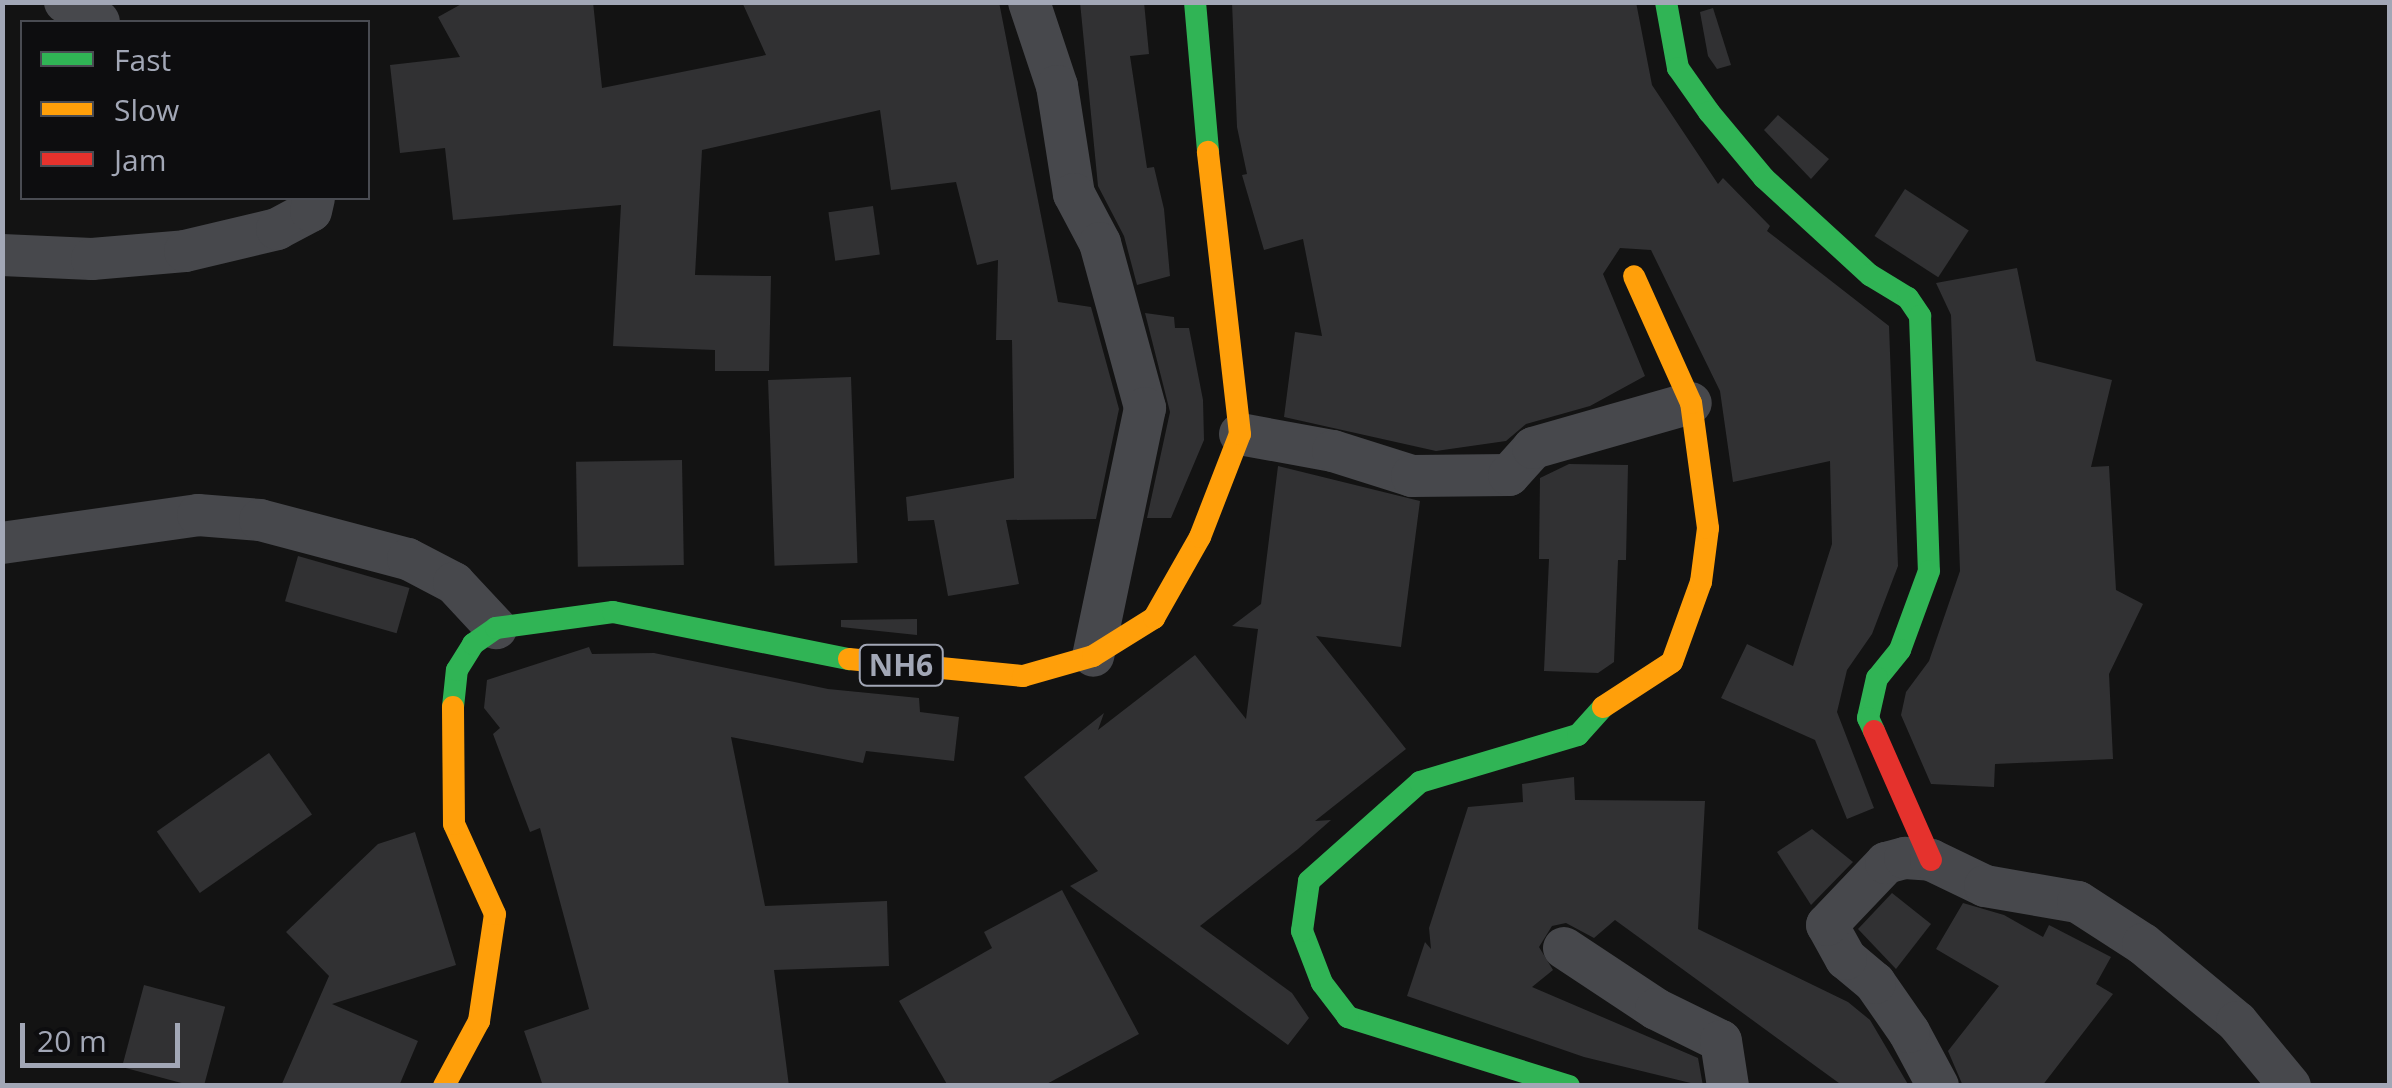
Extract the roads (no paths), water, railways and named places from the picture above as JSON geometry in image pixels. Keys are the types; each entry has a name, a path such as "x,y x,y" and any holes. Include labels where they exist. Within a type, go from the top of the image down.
{"main road":[{"path":"1195,2 1222,319 1240,434"},
{"path":"1666,2 1678,68 1709,112 1764,178 1870,275 1908,298 1920,316 1930,571 1900,650 1878,678 1868,718 1931,860"},
{"path":"1569,1086 1348,1017 1322,983 1302,931 1309,881 1420,782 1578,735 1601,708 1672,662 1701,582 1708,528 1690,403 1634,276"},
{"name":"NH6","path":"496,628 613,612 834,658 1024,676 1093,656 1154,618 1200,537 1240,434"},
{"path":"444,1086 479,1021 495,914 454,824 450,732 457,670 472,644 496,628"}],"street":[{"path":"65,2 96,20"},
{"path":"1029,2 1057,86 1074,194 1100,244 1144,408 1093,656"},
{"path":"2,255 92,259 185,251 277,229 311,211 314,200"},
{"path":"1240,434 1333,451 1412,476 1509,475 1533,448 1690,403"},
{"path":"2,543 198,515 260,520 408,558 454,583 496,628"},
{"path":"1938,1086 1898,1016 1875,983 1846,959 1827,925 1886,863 1931,860 1986,886 2078,902 2143,944 2236,1022 2290,1086"},
{"path":"1564,948 1656,1009 1720,1042 1728,1086"}]}
